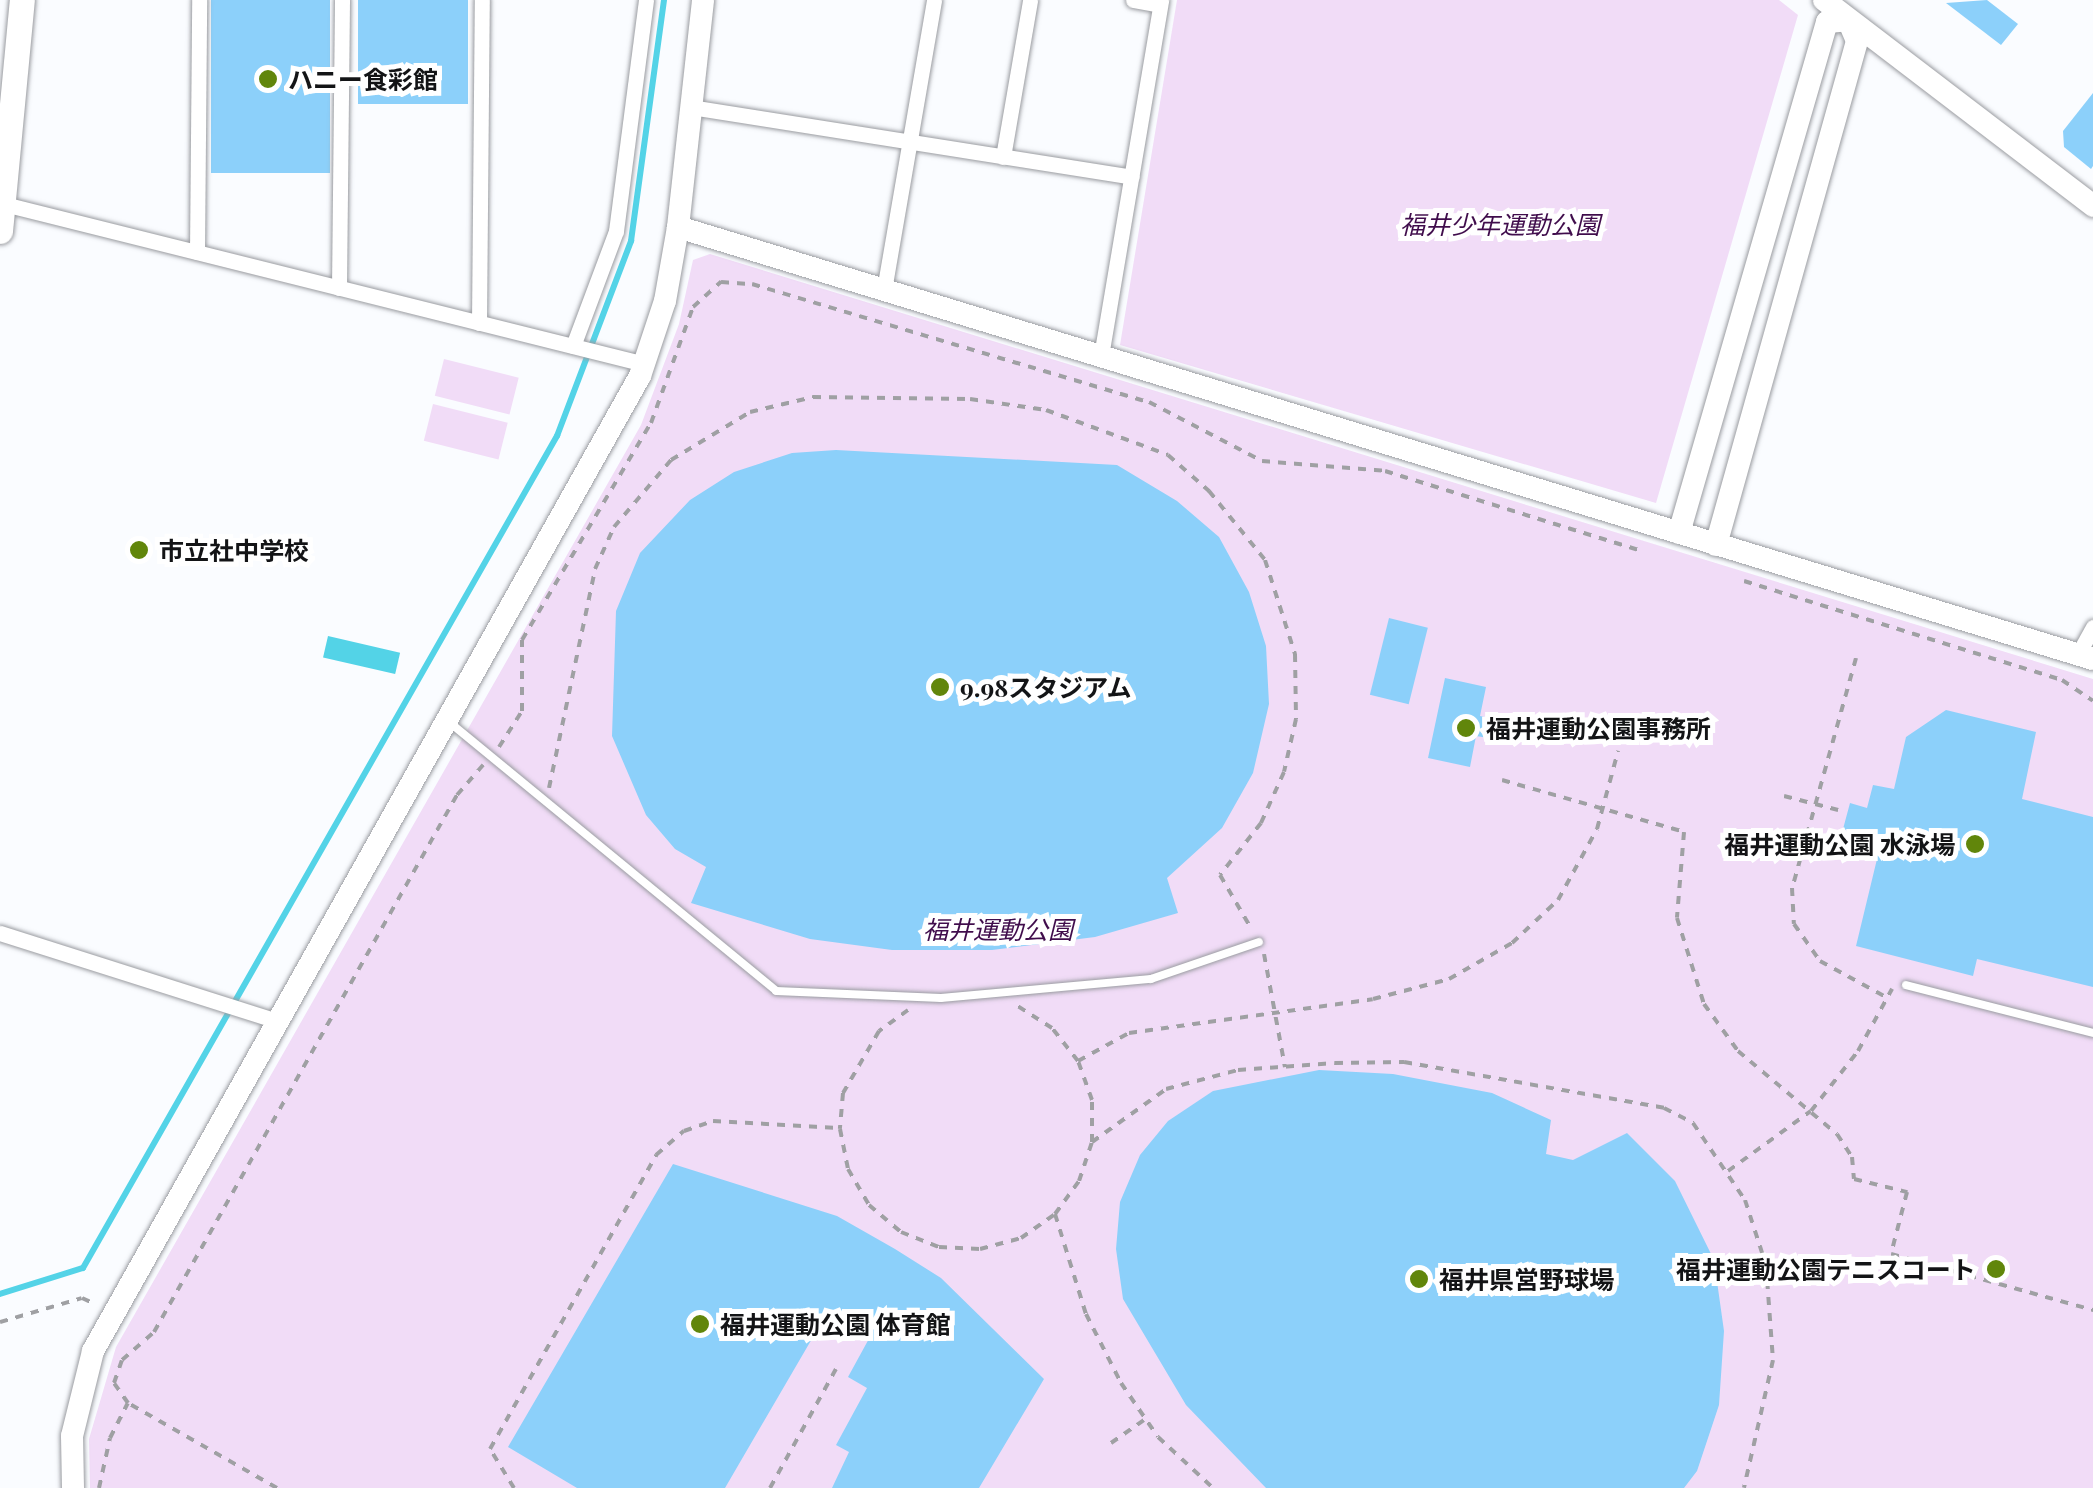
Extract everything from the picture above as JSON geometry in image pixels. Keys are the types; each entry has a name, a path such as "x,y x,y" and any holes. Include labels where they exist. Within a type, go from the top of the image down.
{"main road":[{"path":"0,230 22,0"}],"street":[{"path":"197,252 200,0"},
{"path":"339,288 342,0"},
{"path":"479,323 482,0"},
{"path":"575,346 616,231 646,0"},
{"path":"73,1488 72,1436 94,1351 448,722 644,364 678,227 703,0"},
{"path":"884,290 934,0"},
{"path":"1003,156 1030,0"},
{"path":"1101,356 1160,2 1132,0"},
{"path":"1824,0 1852,10 2093,206"},
{"path":"1679,534 1827,22 1852,10"},
{"path":"1716,545 1857,41 1852,10"},
{"path":"691,108 1131,177"},
{"path":"2,204 644,364"},
{"path":"678,227 2085,657 2093,627"},
{"path":"0,933 278,1021"}],"lane":[{"path":"448,722 776,991 941,998 1151,979 1259,942"},
{"path":"1906,985 2093,1033"}],"path":[{"path":"277,1488 128,1403 114,1383 122,1360 154,1332 457,796 522,711 522,640 650,423 693,307 721,282 752,284 1149,402 1262,461 1385,471 1642,551"},
{"path":"546,802 595,569 614,527 671,460 750,412 813,397 970,398 1046,410 1168,455 1209,491 1265,560 1295,654 1296,720 1284,772 1261,823 1220,875 1259,942 1280,1012 1286,1067"},
{"path":"1744,581 2062,680 2093,701"},
{"path":"1856,658 1792,888 1794,924 1820,961 1884,996"},
{"path":"1078,1061 1129,1033 1373,1000 1449,979 1512,943 1558,900 1603,808 1618,751"},
{"path":"1502,780 1684,832 1678,918 1704,1004 1738,1051 1838,1134 1852,1158 1854,1178 1907,1192 1891,1254 2093,1310"},
{"path":"1784,796 1838,810"},
{"path":"1726,1172 1811,1111 1858,1051 1884,996 1906,985"},
{"path":"941,998 878,1031 856,1060 840,1128 848,1169 869,1205 901,1232 926,1242 980,1250 1021,1238 1054,1214 1080,1181 1092,1142 1092,1100 1078,1061 1052,1028 1017,1006 977,996"},
{"path":"1092,1142 1166,1089 1238,1070 1404,1062 1664,1108 1693,1123 1745,1200 1766,1265 1773,1360 1744,1488"},
{"path":"514,1488 490,1450 656,1155 684,1131 713,1121 840,1128"},
{"path":"1054,1214 1086,1314 1146,1418 1213,1488"},
{"path":"0,1322 68,1300 93,1302"},
{"path":"770,1488 836,1369"},
{"path":"99,1488 110,1438 128,1403"},
{"path":"1111,1442 1146,1418"}],"green space":[{"name":"福井少年運動公園","path":"1177,0 1779,0 1798,15 1656,503 1120,345"},
{"name":"福井運動公園","path":"710,254 2093,679 2093,1488 90,1488 89,1439 116,1347 641,425 679,324 693,260"},
{"path":"444,359 519,378 510,414 435,396"},
{"path":"433,404 508,423 499,459 424,441"}],"water":[{"path":"328,636 400,653 395,674 323,657"}],"building":[{"path":"211,0 330,0 330,173 211,173"},
{"path":"358,0 468,0 468,104 358,104"},
{"path":"1987,0 2018,24 2001,45 1946,3"},
{"path":"2093,93 2091,169 2064,147 2063,131"},
{"name":"9.98スタジアム","path":"836,450 1117,465 1177,501 1219,537 1249,592 1266,646 1269,704 1253,773 1222,828 1167,878 1178,913 1095,937 992,950 892,950 810,939 691,903 706,867 675,849 646,815 612,736 616,611 640,553 690,500 734,472 792,453"},
{"path":"1389,618 1428,628 1409,704 1370,695"},
{"name":"福井運動公園事務所","path":"1445,678 1486,687 1480,716 1499,720 1495,739 1476,736 1470,767 1428,758"},
{"name":"福井運動公園 水泳場","path":"1946,710 2036,732 2022,799 2093,817 2093,987 1977,959 1973,976 1856,946 1877,859 1855,853 1859,835 1843,829 1850,803 1867,808 1873,785 1894,789 1906,737"},
{"name":"福井県営野球場","path":"1319,1070 1393,1074 1492,1093 1551,1120 1546,1154 1573,1160 1627,1133 1675,1181 1714,1260 1724,1331 1719,1405 1697,1471 1684,1488 1266,1488 1186,1405 1123,1299 1116,1249 1120,1202 1140,1155 1168,1121 1213,1091"},
{"name":"福井運動公園 体育館","path":"673,1164 837,1216 895,1249 941,1278 1044,1379 979,1488 832,1488 849,1452 836,1445 867,1388 848,1377 871,1335 827,1313 725,1488 577,1488 508,1447"}],"waterway":[{"path":"0,1294 83,1268 557,436 631,241 664,0"}],"place":[{"name":"ハニー食彩館","path":"268,79"},
{"name":"市立社中学校","path":"139,550"},
{"name":"9.98スタジアム","path":"940,687"},
{"name":"福井運動公園事務所","path":"1466,728"},
{"name":"福井運動公園 水泳場","path":"1975,844"},
{"name":"福井運動公園テニスコート","path":"1996,1269"},
{"name":"福井県営野球場","path":"1419,1279"},
{"name":"福井運動公園 体育館","path":"700,1324"}]}
